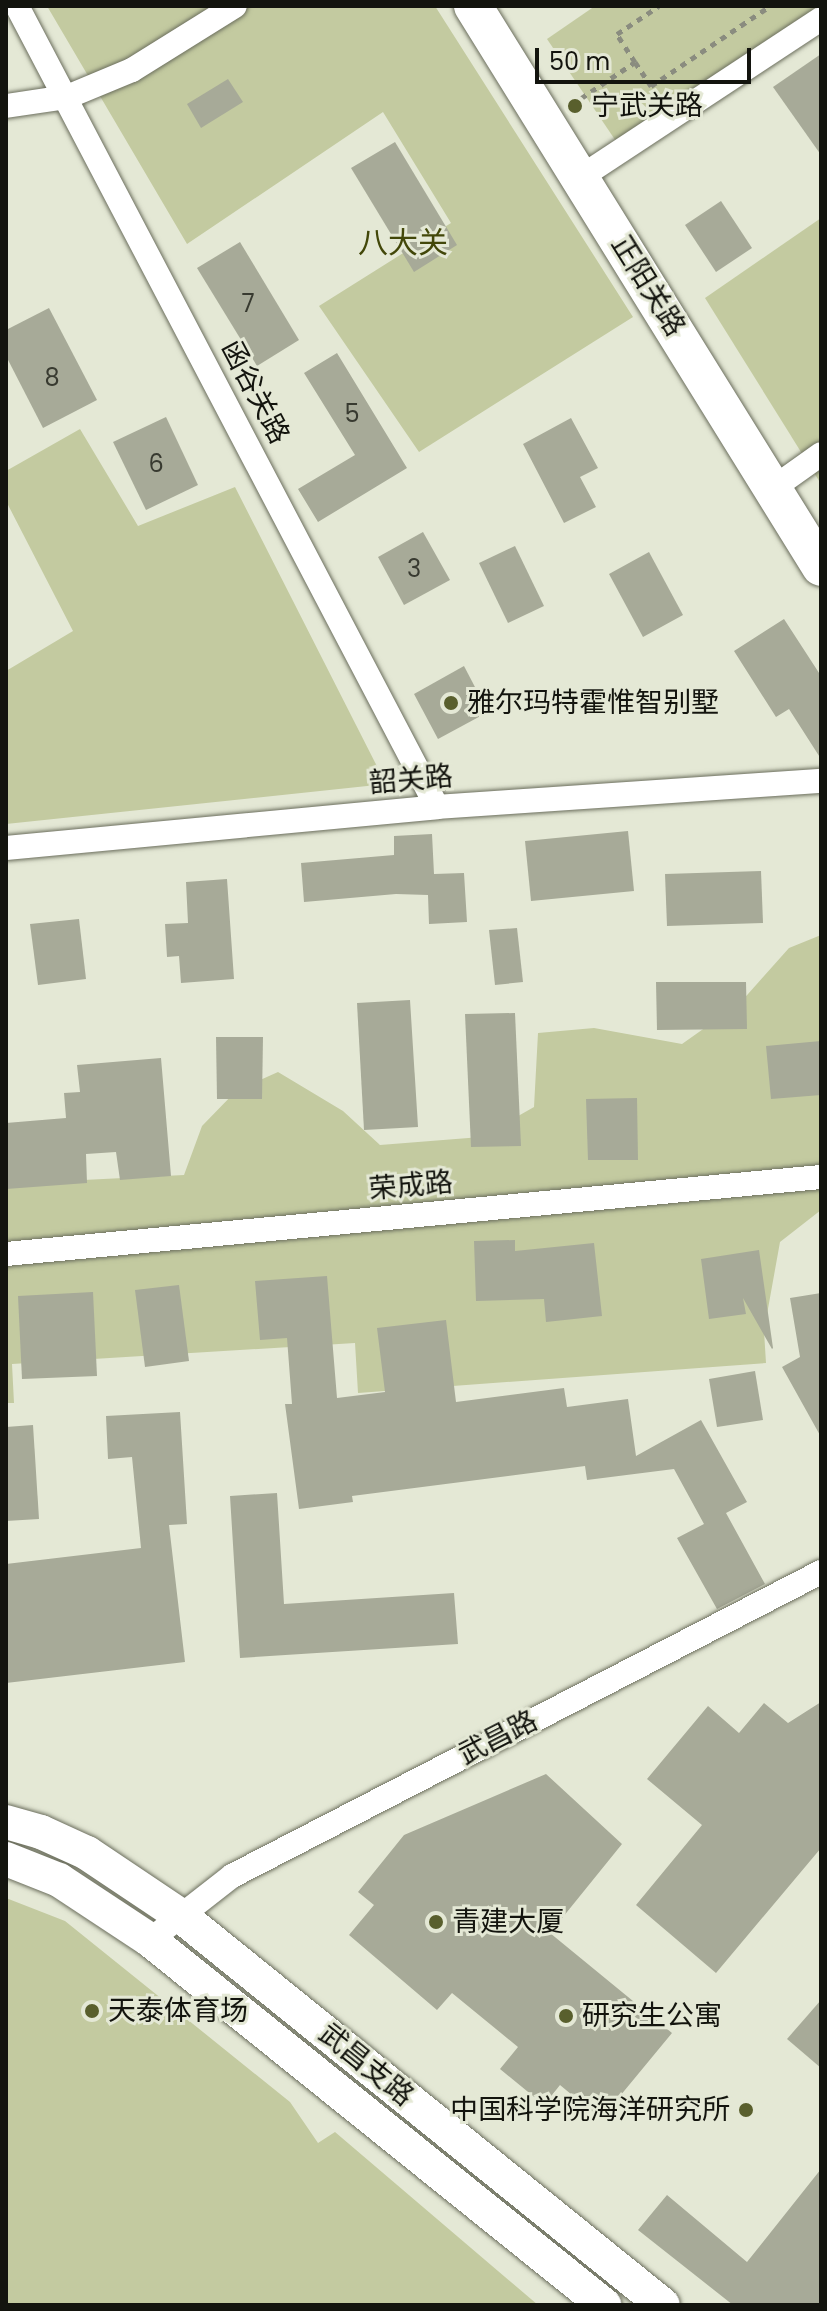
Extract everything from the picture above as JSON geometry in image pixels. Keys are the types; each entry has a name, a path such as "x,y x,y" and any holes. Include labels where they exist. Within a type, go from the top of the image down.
{"main road":[{"name":"正阳关路","path":"473,6 821,567"}],"street":[{"name":"函谷关路","path":"17,6 437,807"},
{"path":"6,106 67,97 132,70 235,6"},
{"path":"581,177 821,19"},
{"path":"772,489 821,454"},
{"name":"韶关路","path":"6,848 437,807 821,781"},
{"name":"荣成路","path":"6,1254 821,1177"},
{"name":"武昌路","path":"150,1940 232,1876 821,1572"},
{"path":"6,1822 41,1832 87,1853 181,1916"},
{"path":"6,1859 59,1880 150,1940"},
{"name":"武昌支路","path":"181,1916 663,2305"},
{"name":"武昌支路","path":"150,1940 604,2305"}],"path":[{"path":"659,6 617,34 651,86 770,6"},
{"path":"543,123 635,62"}],"green space":[{"path":"47,6 435,6 633,317 419,452 319,306 451,223 383,112 187,244"},
{"path":"595,6 821,6 821,25 628,159 547,39"},
{"path":"821,218 821,484 705,298"},
{"path":"80,429 138,526 235,487 386,784 6,824 6,671 73,631 6,501 6,471"},
{"path":"821,935 821,1210 780,1242 764,1331 766,1363 358,1393 355,1343 12,1364 14,1403 6,1403 6,1172 63,1181 184,1175 202,1126 236,1091 278,1072 343,1111 380,1145 481,1137 534,1107 538,1033 594,1028 682,1044 740,1003 789,948"},
{"name":"天泰体育场","path":"6,1898 65,1921 290,2102 318,2143 335,2132 538,2305 6,2305"}],"building":[{"path":"821,54 821,155 773,87"},
{"path":"228,79 243,102 201,128 187,104"},
{"path":"395,142 457,245 414,272 351,168"},
{"path":"721,201 752,248 716,272 685,225"},
{"path":"240,242 299,340 257,366 197,268"},
{"path":"49,308 97,400 43,428 6,356 6,330"},
{"path":"337,353 407,468 318,522 298,489 355,455 304,373"},
{"path":"166,417 198,485 146,510 113,442"},
{"path":"571,418 598,468 580,477 596,507 564,523 523,444"},
{"path":"423,532 450,580 404,605 378,557"},
{"path":"515,546 544,606 508,623 479,563"},
{"path":"649,552 683,615 643,637 609,574"},
{"path":"784,619 821,676 821,759 789,709 776,717 734,651"},
{"name":"雅尔玛特霍惟智别墅","path":"464,666 488,712 438,739 414,694"},
{"path":"628,831 634,891 531,901 525,841"},
{"path":"432,834 434,874 464,873 467,922 429,924 428,895 396,894 304,902 301,863 394,855 394,836"},
{"path":"761,871 763,923 667,926 665,874"},
{"path":"227,879 234,979 181,983 179,956 167,957 165,924 188,923 186,882"},
{"path":"79,919 86,979 38,985 30,924"},
{"path":"517,928 523,982 495,985 489,930"},
{"path":"656,982 746,982 747,1029 657,1030"},
{"path":"410,1000 418,1127 364,1130 357,1003"},
{"path":"515,1013 521,1146 471,1147 465,1014"},
{"path":"216,1037 263,1037 262,1099 217,1099"},
{"path":"821,1041 821,1095 771,1099 766,1046"},
{"path":"161,1058 171,1176 120,1180 116,1152 86,1154 87,1183 6,1189 6,1123 66,1118 64,1093 80,1092 77,1065"},
{"path":"637,1098 638,1160 588,1160 586,1099"},
{"path":"515,1240 515,1251 594,1243 602,1316 546,1322 544,1299 476,1301 474,1241"},
{"path":"759,1250 772,1349 743,1298 746,1314 709,1319 701,1259"},
{"path":"327,1276 337,1398 385,1392 377,1328 446,1320 456,1402 564,1388 567,1407 628,1399 636,1456 701,1420 747,1502 726,1513 765,1584 717,1609 677,1538 704,1524 674,1469 587,1480 585,1466 352,1496 353,1502 299,1509 285,1404 292,1404 287,1338 260,1340 255,1281"},
{"path":"179,1285 189,1361 145,1367 135,1290"},
{"path":"93,1292 97,1376 22,1379 18,1296"},
{"path":"821,1293 821,1437 782,1367 800,1357 790,1298"},
{"path":"755,1371 763,1420 717,1427 709,1379"},
{"path":"180,1412 187,1524 169,1525 185,1662 6,1683 6,1564 141,1548 132,1457 108,1459 106,1416"},
{"path":"33,1425 39,1519 6,1521 6,1427"},
{"path":"277,1493 284,1604 454,1593 458,1644 240,1658 230,1496"},
{"path":"821,1702 821,1848 716,1973 636,1905 702,1825 647,1779 708,1706 739,1733 764,1703 788,1723"},
{"path":"546,1774 622,1844 550,1933 672,2033 601,2119 560,2085 544,2105 500,2069 518,2047 452,1993 437,2010 349,1935 374,1905 358,1892 404,1835"},
{"path":"821,2000 821,2068 787,2039"},
{"path":"821,2169 821,2305 733,2305 638,2230 667,2195 747,2262"}],"place":[{"name":"宁武关路","path":"575,106"},
{"name":"雅尔玛特霍惟智别墅","path":"451,703"},
{"name":"青建大厦","path":"436,1922"},
{"name":"天泰体育场","path":"92,2011"},
{"name":"研究生公寓","path":"566,2016"},
{"name":"中国科学院海洋研究所","path":"746,2110"}],"district":[{"name":"八大关","path":"403,243"}]}
